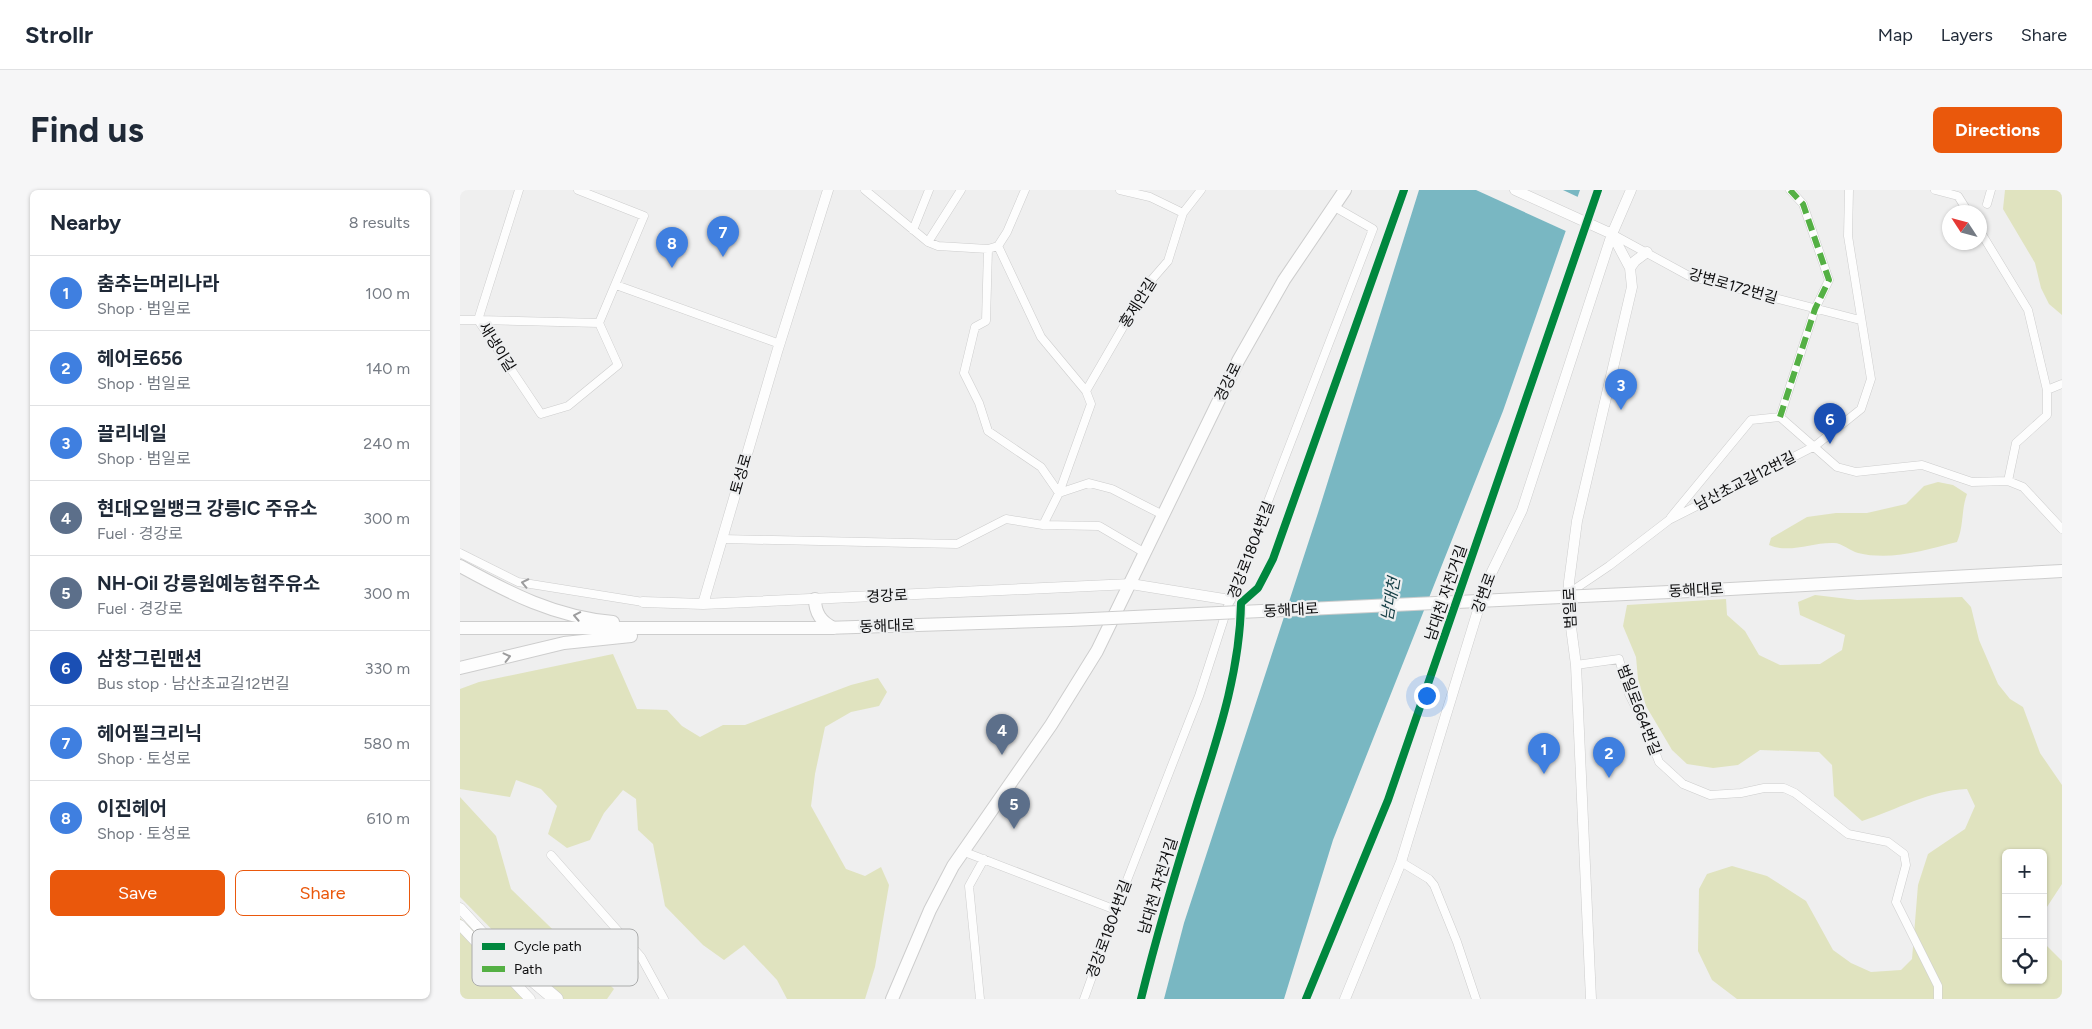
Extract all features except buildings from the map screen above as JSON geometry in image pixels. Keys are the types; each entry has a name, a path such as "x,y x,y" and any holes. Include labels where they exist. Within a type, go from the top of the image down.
{"highway":[{"path":"541,986 556,999"}],"main road":[{"name":"경강로","path":"892,999 930,910 962,851 1051,725 1097,650 1131,584 1238,361 1284,280 1345,190"},
{"path":"460,566 514,596 564,614 600,621 695,630"},
{"name":"동해대로","path":"460,628 695,630 834,628 1070,620 1712,590 2062,571"},
{"path":"815,599 819,616 826,624 834,628"},
{"path":"460,668 564,643 710,629"}],"street":[{"name":"새냉이길","path":"519,190 478,320 541,414 568,406 618,365 599,323"},
{"path":"460,320 599,323 644,216 578,190"},
{"name":"토성로","path":"703,604 828,190"},
{"path":"865,190 928,242 938,246 988,250 998,246 1007,232 1025,190"},
{"path":"912,230 929,190"},
{"path":"928,242 961,190"},
{"path":"1120,190 1150,197 1183,213 1201,190"},
{"path":"1515,190 1610,233"},
{"name":"강변로","path":"1345,999 1401,862 1486,584 1522,510 1610,233 1630,190"},
{"path":"1780,417 1815,309 1829,280 1803,204 1790,190"},
{"name":"남산초교길12번길","path":"1569,593 1609,566 1670,520 1815,446 1861,409 1871,380 1848,236 1849,190"},
{"path":"1935,190 1958,196 1964,205"},
{"path":"1987,204 1991,190"},
{"name":"경강로1804번길","path":"1084,999 1116,910 1199,696 1230,600 1373,229 1333,206"},
{"name":"홍제안길","path":"1086,391 1148,284 1168,261 1183,213"},
{"name":"강변로172번길","path":"1610,233 1689,276 1860,320"},
{"name":"범일로","path":"1592,999 1576,665 1569,593 1577,521 1632,287 1630,268 1610,233"},
{"path":"1987,243 2028,310 2047,390 2047,415 2016,443 2008,481"},
{"path":"998,246 1042,338 1086,391 1092,404 1059,493 1043,525"},
{"path":"988,250 986,321 975,327 964,373 979,403 988,431 1041,467 1059,493"},
{"path":"1630,268 1635,261 1648,252"},
{"path":"616,285 780,344"},
{"path":"2047,390 2062,384"},
{"path":"1670,520 1752,420 1780,417 1838,468 1856,472 1922,465 1972,482 2008,481 2023,487 2062,529"},
{"path":"1059,493 1089,483 1112,489 1164,515"},
{"path":"722,538 957,544 1006,519 1043,525 1098,526 1145,553"},
{"path":"460,553 518,582 643,602"},
{"name":"경강로","path":"643,602 703,604 1131,584 1230,600"},
{"name":"범일로664번길","path":"1576,665 1620,659 1629,694 1646,728 1659,762 1683,784 1710,795 1741,793 1764,788 1784,788 1795,793 1848,834 1888,842 1904,854 1906,865 1896,902 1938,986 1938,999"},
{"path":"962,851 1116,910"},
{"path":"551,855 616,929"},
{"path":"980,999 969,886 984,859"},
{"path":"1401,862 1429,879 1434,885 1457,942 1476,999"},
{"path":"460,908 480,929"},
{"path":"460,925 472,938"},
{"path":"638,954 664,999"},
{"path":"518,986 530,999"},
{"path":"533,986 545,999"}],"green space":[{"path":"2005,190 2062,190 2062,315 2049,304 2041,288 2035,263 2003,209"},
{"path":"1938,482 1953,485 1967,494 1957,542 1908,554 1883,556 1858,553 1834,543 1793,548 1769,545 1771,538 1807,517 1836,513 1867,513 1906,504 1924,486"},
{"path":"1815,595 1857,600 1962,597 1971,607 1979,640 1998,684 2010,699 2023,707 2040,753 2062,785 2062,884 2047,907 2047,849 2002,849 2002,984 2047,984 2047,946 2062,961 2062,999 1737,999 1712,980 1698,951 1699,889 1707,874 1732,866 1767,876 1806,901 1833,950 1851,963 1871,972 1901,970 1912,959 1918,885 1928,854 1965,829 1975,806 1967,789 1953,790 1913,801 1862,821 1834,796 1832,765 1819,752 1760,750 1738,765 1713,768 1687,764 1672,750 1646,706 1638,679 1636,657 1623,626 1627,605 1726,599 1727,615 1745,631 1759,655 1780,665 1820,664 1842,650 1845,635 1800,615 1798,602"},
{"path":"613,654 637,709 667,710 682,726 700,737 723,725 745,725 851,685 878,678 887,692 879,706 851,712 825,727 815,774 811,806 846,869 865,876 881,867 889,885 875,967 865,999 787,999 777,980 744,945 724,960 703,945 665,906 653,844 638,830 636,799 623,790 604,813 590,840 567,848 548,834 557,806 541,789 516,780 510,797 460,789 460,689 479,682"},
{"path":"460,797 496,836 511,889 552,929 491,929 460,897"},
{"path":"460,918 473,929 472,986 518,986 528,999 460,999"},
{"path":"547,986 611,986 614,989 607,999 560,999"}],"water":[{"name":"남대천","path":"1419,190 1580,190 1503,411 1333,840 1284,999 1164,999 1184,923 1318,513"}],"pier":[{"path":"1476,190 1563,190 1580,198 1568,232"}],"marked path":[{"path":"1780,417 1815,309 1829,280 1803,204 1790,190"}],"cycle path":[{"name":"남대천 자전거길","path":"1141,999 1167,902 1226,706 1240,629 1241,603 1258,588 1273,559 1404,190"},
{"name":"남대천 자전거길","path":"1306,999 1388,800 1598,190"}],"place":[{"name":"헤어필크리닉","path":"723,257"},
{"name":"이진헤어","path":"672,268"},
{"name":"끌리네일","path":"1621,410"},
{"name":"삼창그린맨션","path":"1830,444"},
{"name":"현대오일뱅크 강릉IC 주유소","path":"1002,755"},
{"name":"춤추는머리나라","path":"1544,774"},
{"name":"헤어로656","path":"1609,778"},
{"name":"NH-Oil 강릉원예농협주유소","path":"1014,829"}]}
